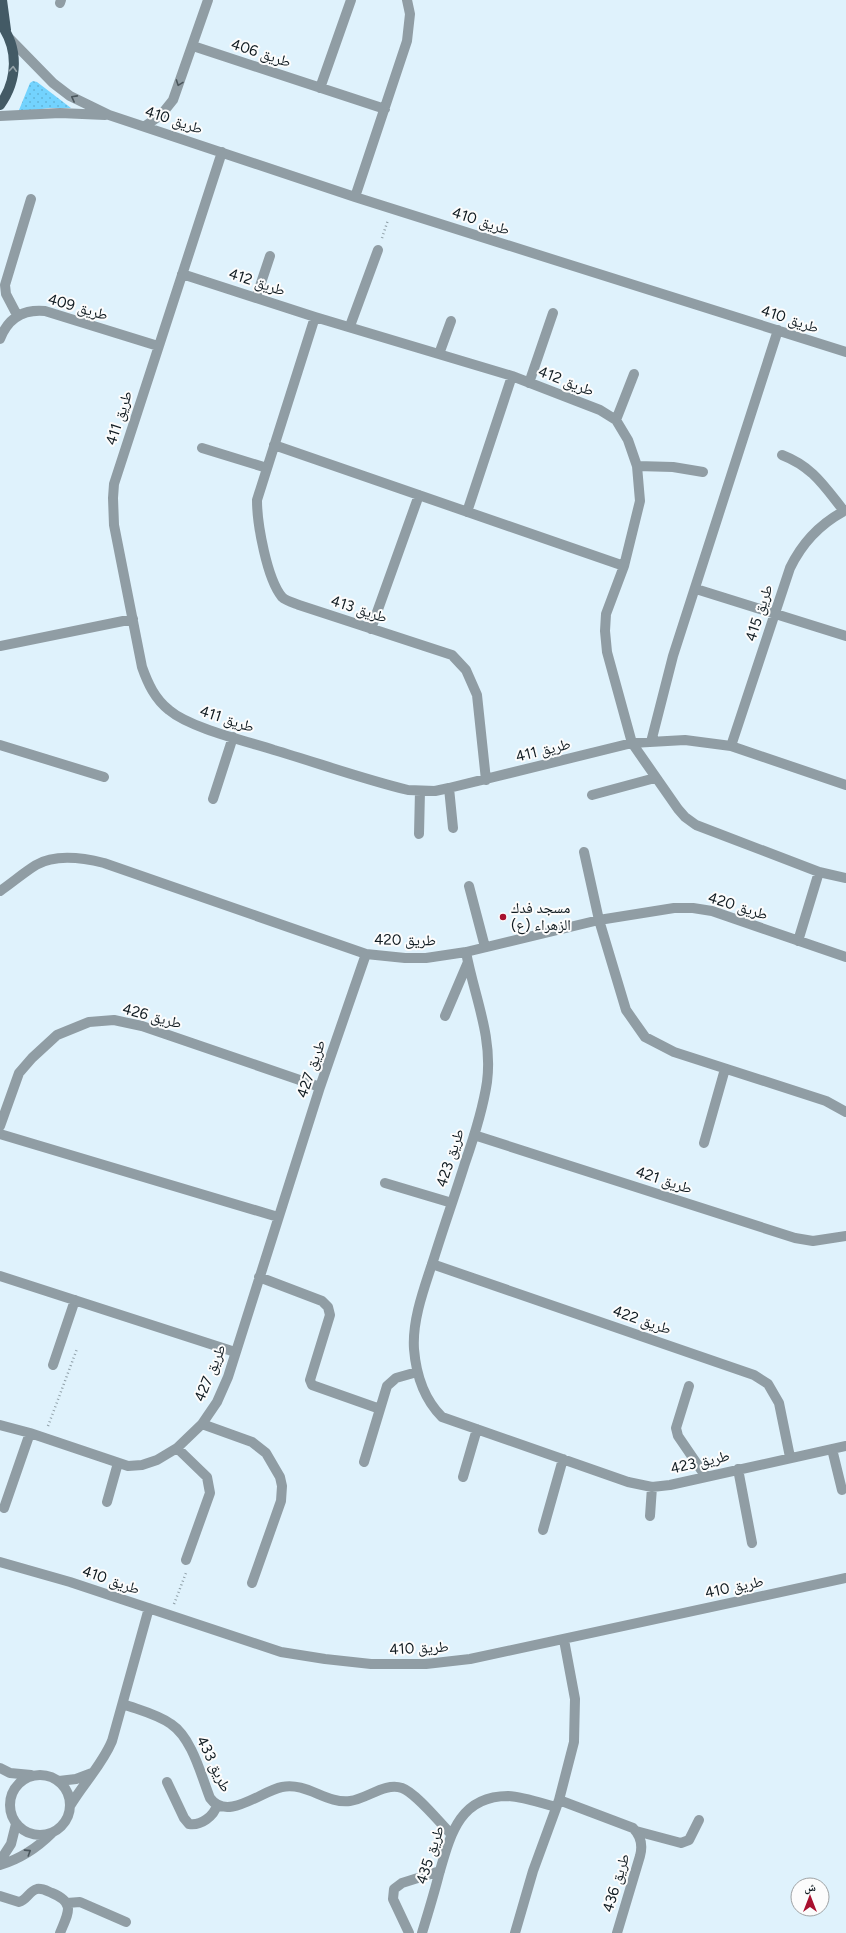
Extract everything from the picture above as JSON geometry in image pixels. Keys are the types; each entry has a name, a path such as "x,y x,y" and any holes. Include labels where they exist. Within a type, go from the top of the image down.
{"main road":[{"path":"0,105 9,90 14,73 14,56 5,30 2,0"}],"street":[{"path":"145,126 161,116 173,100 208,0"},
{"path":"320,88 351,0"},
{"path":"355,197 408,41 410,14 407,0"},
{"name":"طريق 410","path":"5,30 53,83 70,96 109,116"},
{"name":"طريق 406","path":"192,46 385,109"},
{"name":"طريق 410","path":"0,116 60,112 109,116 145,126 355,197 846,352"},
{"name":"طريق 411","path":"222,152 117,471 113,498 114,525 142,667 148,684 157,698 170,711 184,720 233,737 397,787 420,791 449,788 486,780 632,743 685,740 731,746 846,786"},
{"path":"0,339 4,329 17,315 6,294 5,285 31,199"},
{"path":"350,326 378,250"},
{"path":"256,298 270,256"},
{"name":"طريق 412","path":"182,274 315,317 350,326 512,376 600,410 616,420 628,440 637,466 640,501 624,566 606,614 605,631 607,652 632,743 655,778 685,817 696,825 818,872 846,878"},
{"name":"طريق 409","path":"17,315 26,312 45,311 158,346"},
{"path":"529,383 553,313"},
{"name":"طريق 413","path":"315,317 257,500 257,518 272,581 283,598 299,605 452,654 466,670 477,695 486,780"},
{"path":"439,354 451,321"},
{"path":"651,742 673,656 778,330"},
{"path":"616,420 634,374"},
{"path":"467,512 512,376"},
{"path":"274,445 624,566"},
{"path":"202,448 267,468"},
{"path":"782,455 800,463 816,475 845,510"},
{"path":"637,466 672,467 703,472"},
{"path":"371,628 419,496"},
{"name":"طريق 415","path":"731,746 774,613 796,555 813,533 845,510"},
{"path":"696,588 846,636"},
{"path":"0,646 133,619"},
{"path":"213,799 233,737"},
{"path":"0,745 104,777"},
{"path":"592,795 655,778"},
{"path":"449,788 453,828"},
{"path":"419,834 420,791"},
{"path":"584,852 599,920 626,1010 645,1038 674,1052 826,1101 846,1112"},
{"name":"طريق 420","path":"0,891 37,864 51,860 85,859 104,863 366,954 426,958 466,952 599,920 674,908 693,908 712,911 846,957"},
{"path":"798,941 818,872"},
{"path":"470,886 485,947"},
{"name":"طريق 423","path":"466,952 483,1020 488,1051 487,1083 474,1135 422,1296 416,1327 414,1348 417,1372 428,1400 442,1417 563,1458 628,1482 652,1487 670,1485 790,1457 846,1446"},
{"name":"طريق 427","path":"0,1425 30,1433 128,1466 142,1465 157,1460 176,1448 202,1424 218,1402 320,1087 366,954"},
{"path":"445,1016 468,962"},
{"name":"طريق 426","path":"0,1126 19,1073 32,1058 58,1034 89,1022 114,1020 142,1026 320,1087"},
{"path":"704,1143 725,1069"},
{"path":"0,1134 278,1217"},
{"name":"طريق 421","path":"474,1135 795,1238 813,1241 846,1236"},
{"path":"385,1183 452,1204"},
{"name":"طريق 422","path":"432,1264 754,1375 768,1384 779,1403 790,1457"},
{"path":"0,1276 235,1352"},
{"path":"259,1277 322,1301 328,1307 330,1314 310,1380 312,1384 380,1409"},
{"path":"53,1365 75,1300"},
{"path":"364,1462 385,1392 391,1381 401,1375 417,1372"},
{"path":"689,1386 676,1428 678,1436 706,1477"},
{"path":"202,1424 252,1442 266,1453 280,1477 282,1486 281,1501 252,1583"},
{"path":"463,1477 477,1429"},
{"path":"4,1508 30,1433"},
{"path":"176,1448 202,1471 210,1484 208,1501 186,1560"},
{"path":"832,1449 842,1490"},
{"path":"543,1530 563,1458"},
{"path":"107,1502 118,1463"},
{"path":"738,1469 752,1543"},
{"path":"650,1516 652,1487"},
{"name":"طريق 410","path":"0,1562 70,1582 281,1652 371,1664 426,1664 470,1659 564,1640 846,1578"},
{"path":"0,1865 30,1852 67,1819 70,1806 108,1750 123,1704 149,1608"},
{"path":"515,1933 533,1871 557,1804 572,1755 576,1722 574,1699 564,1640"},
{"name":"طريق 433","path":"123,1704 165,1720 178,1730 188,1744 210,1798 218,1805 227,1808 232,1807 272,1790 287,1786 303,1788 346,1802 395,1787 401,1788 412,1795 451,1834"},
{"path":"0,1768 18,1774 43,1775 59,1781 76,1779 92,1773"},
{"path":"11,1814 10,1799 16,1786 28,1777 35,1775"},
{"path":"59,1781 67,1792 70,1806"},
{"path":"167,1782 184,1818 189,1824 197,1824 210,1818 218,1805"},
{"name":"طريق 435","path":"422,1933 451,1834 459,1820 470,1809 488,1799 509,1796 557,1804"},
{"path":"0,1802 11,1814 16,1824 29,1833 37,1835 53,1832"},
{"path":"557,1804 626,1825 636,1831 680,1843 688,1840 699,1820"},
{"path":"0,1861 12,1844 16,1824"},
{"name":"طريق 436","path":"617,1933 642,1850 640,1838 636,1831"},
{"path":"409,1933 393,1899 394,1889 402,1883 440,1871"},
{"path":"0,1896 19,1902 26,1899 32,1891 40,1889 60,1896 67,1903 68,1912 60,1933"},
{"path":"67,1903 80,1902 126,1922"}],"path":[{"path":"378,250 392,208"},
{"path":"44,1438 77,1349"},
{"path":"169,1615 188,1567 183,1566 186,1560"}],"shaded area":[{"path":"33,81 37,82 71,108 49,108 20,112 19,110 30,83"}],"place":[{"name":"مسجد فدك الزهراء (ع)","path":"503,917"}]}
